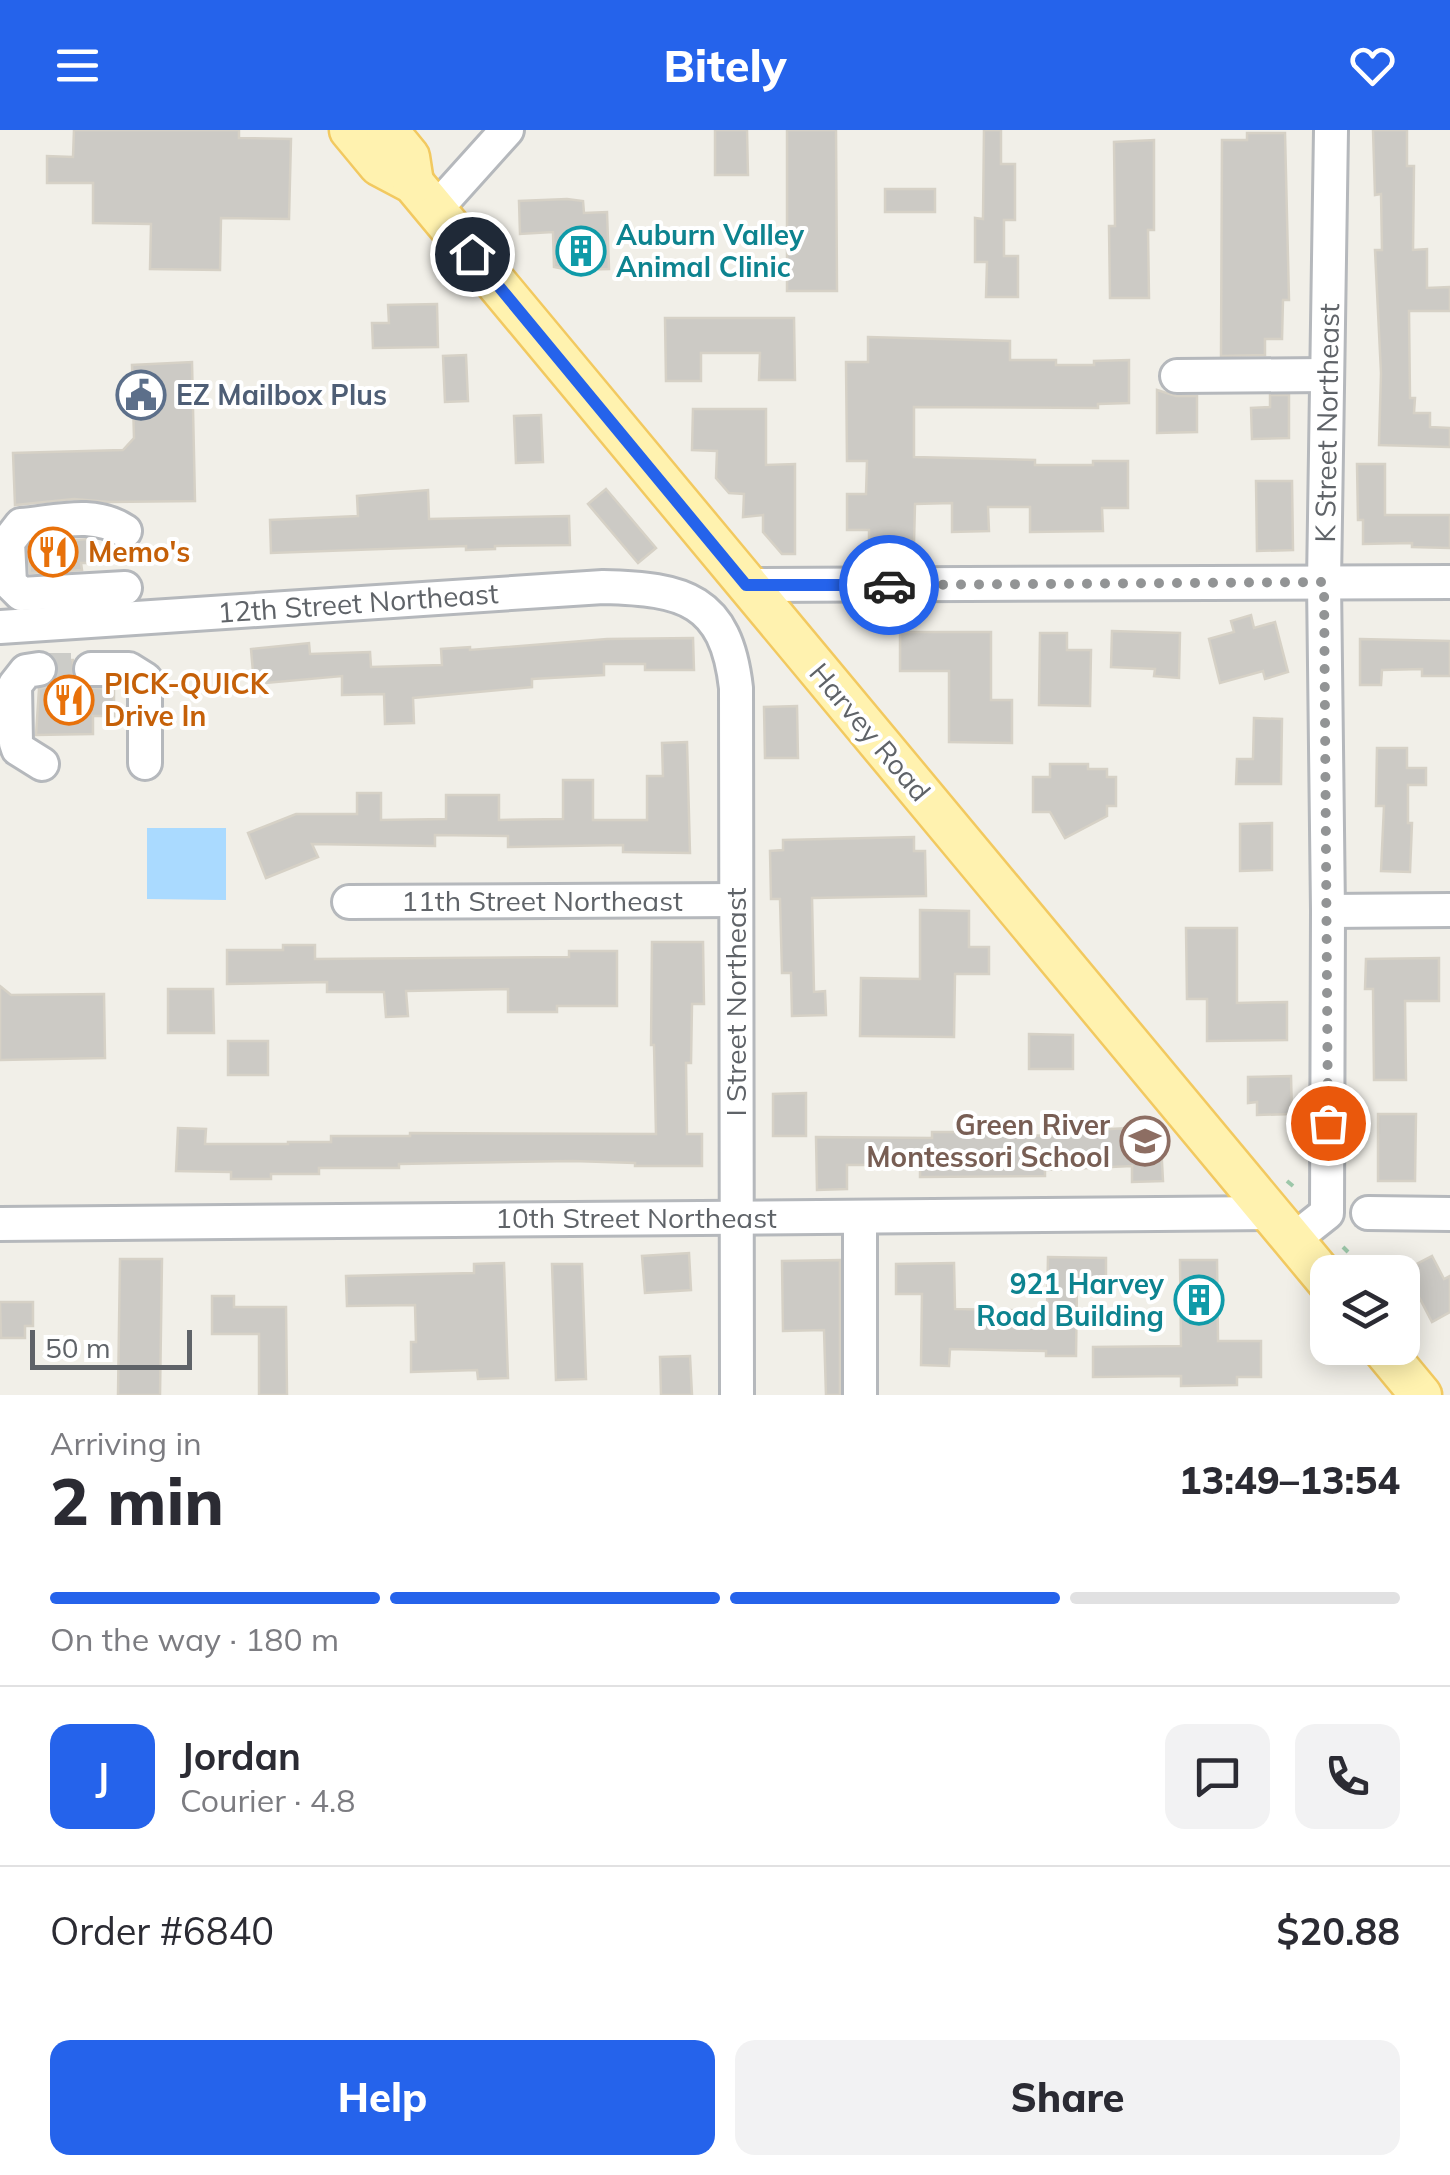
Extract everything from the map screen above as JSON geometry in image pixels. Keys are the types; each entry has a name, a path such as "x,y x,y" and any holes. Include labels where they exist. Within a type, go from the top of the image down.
{"main road":[{"name":"Harvey Road","path":"350,130 380,165 424,196 746,585 1286,1205 1335,1255"},
{"name":"Harvey Road","path":"387,130 408,157 424,196"},
{"path":"1396,1365 1421,1395"}],"street":[{"path":"424,196 507,130"},
{"name":"K Street Northeast","path":"1286,1205 1327,1213 1324,582 1331,130"},
{"path":"1177,376 1328,375"},
{"path":"125,531 102,519 78,520 20,526 8,542 10,583 20,594 126,588"},
{"path":"746,585 1450,582"},
{"name":"12th Street Northeast","path":"0,627 603,587 666,592 689,600 710,615"},
{"name":"I Street Northeast","path":"710,615 725,634 736,688 736,1395"},
{"path":"39,669 26,670 15,685 16,743 18,749 42,764"},
{"path":"91,670 128,670 145,679 145,762"},
{"name":"11th Street Northeast","path":"349,902 736,900"},
{"path":"1328,911 1450,910"},
{"name":"10th Street Northeast","path":"0,1224 736,1218 1286,1205"},
{"path":"1368,1213 1450,1214"},
{"path":"860,1216 860,1395"}],"water":[{"path":"147,828 226,828 226,900 147,899"}],"building":[{"path":"74,130 239,130 239,138 291,139 289,219 221,218 220,270 150,269 151,224 93,223 93,183 47,183 47,156 73,157"},
{"path":"715,130 747,130 748,175 715,175"},
{"path":"787,130 836,130 837,291 787,291"},
{"path":"984,130 1001,130 1001,164 1015,164 1015,220 1004,220 1004,256 1018,256 1018,297 986,297 987,262 975,262 975,218 983,219"},
{"path":"1373,130 1407,130 1407,166 1414,166 1413,250 1427,249 1427,288 1450,287 1450,311 1409,311 1410,398 1415,398 1414,413 1430,413 1430,427 1450,428 1450,447 1379,445 1381,373 1375,250 1382,250 1381,194 1375,195"},
{"path":"1247,133 1285,133 1289,300 1283,300 1282,339 1265,339 1265,355 1221,356 1222,140 1247,140"},
{"path":"1154,140 1154,230 1148,230 1149,298 1110,298 1109,226 1115,226 1114,142"},
{"path":"885,189 935,189 935,212 885,212"},
{"name":"Auburn Valley Animal Clinic","path":"519,201 583,201 584,213 607,212 609,269 554,267 553,232 520,234"},
{"path":"437,304 438,347 373,348 372,323 389,323 388,305"},
{"path":"665,318 794,318 795,380 759,380 760,353 701,353 701,381 666,381"},
{"path":"868,337 1010,341 1010,360 1056,360 1056,365 1129,360 1129,403 1098,404 1098,408 914,407 914,457 1035,460 1035,465 1128,461 1128,508 1102,508 1103,531 1030,532 1030,507 988,507 989,531 952,532 952,503 915,504 914,543 869,542 869,530 847,530 847,494 866,494 867,461 847,461 846,362 868,362"},
{"path":"466,355 468,401 445,402 443,356"},
{"path":"192,362 195,501 74,499 15,505 13,453 123,450 134,438 132,365"},
{"path":"1157,390 1176,396 1197,396 1197,432 1157,433"},
{"path":"1270,395 1289,395 1289,438 1252,439 1251,408 1270,407"},
{"path":"693,409 766,409 766,465 795,464 795,554 782,554 763,532 763,515 743,517 744,494 729,493 716,478 717,451 692,450"},
{"path":"541,415 543,462 516,463 514,416"},
{"path":"1357,464 1385,464 1385,515 1450,515 1450,548 1412,547 1412,543 1363,544 1363,520 1358,520"},
{"path":"1256,481 1292,481 1293,550 1257,551"},
{"path":"606,489 656,548 638,563 588,504"},
{"path":"428,490 429,519 569,516 570,545 271,553 270,520 358,516 357,496"},
{"path":"88,539 89,563 81,563 82,570 30,573 28,548 32,544"},
{"path":"1251,615 1254,628 1275,622 1288,672 1265,679 1263,671 1220,683 1209,639 1234,632 1231,621"},
{"path":"1112,631 1180,633 1179,678 1154,676 1155,669 1111,667"},
{"path":"900,632 991,632 991,700 1012,700 1012,743 949,742 949,671 900,671"},
{"path":"1040,633 1067,633 1067,650 1091,650 1090,706 1039,705"},
{"path":"693,638 694,670 645,670 645,664 604,664 604,675 532,679 532,687 413,698 414,723 385,724 384,694 342,695 342,676 254,684 251,649 309,643 310,654 370,652 371,667 442,665 441,649"},
{"path":"1360,639 1450,641 1450,676 1422,676 1422,669 1382,670 1381,685 1360,685"},
{"path":"56,660 73,660 73,678 82,687 114,689 114,716 93,716 93,734 36,735 39,689 51,685 57,677"},
{"path":"797,706 798,758 765,758 764,707"},
{"path":"1254,718 1282,719 1281,784 1236,784 1237,759 1253,759"},
{"path":"687,742 690,853 623,852 623,845 508,847 508,836 435,835 435,846 312,844 318,857 266,878 248,833 296,814 357,814 357,793 381,793 381,820 446,819 446,795 499,795 499,820 563,819 563,780 593,780 593,820 647,820 647,776 663,776 662,743"},
{"path":"1377,748 1407,748 1407,768 1426,768 1426,785 1408,785 1408,823 1412,823 1410,872 1381,871 1384,806 1376,806"},
{"path":"1050,764 1088,764 1088,769 1107,769 1107,777 1116,777 1116,806 1107,806 1107,816 1065,838 1050,812 1033,812 1033,777 1050,777"},
{"path":"1272,823 1272,870 1240,871 1240,824"},
{"path":"914,837 914,851 925,851 926,896 812,898 814,992 825,991 826,1015 792,1016 791,973 782,973 780,899 771,899 770,851 783,850 783,840"},
{"path":"920,910 969,911 969,947 989,947 989,974 955,974 954,1037 860,1036 861,978 920,979"},
{"path":"1186,928 1237,928 1237,1003 1287,1002 1287,1040 1207,1041 1207,999 1187,999"},
{"path":"652,942 703,942 704,1004 692,1004 691,1063 686,1063 687,1134 702,1134 702,1166 573,1161 399,1164 399,1168 319,1168 319,1174 271,1174 271,1179 231,1179 231,1172 176,1171 178,1128 206,1129 205,1144 331,1142 331,1136 410,1133 656,1134 651,1045"},
{"path":"283,945 315,945 315,959 569,957 569,951 617,951 617,1006 557,1006 557,1012 508,1012 508,989 406,991 408,1016 386,1017 384,992 327,992 327,982 227,984 227,950 283,950"},
{"path":"1439,958 1439,1001 1405,1001 1406,1080 1374,1080 1373,989 1365,989 1366,959"},
{"path":"0,986 11,995 104,994 105,1058 0,1060"},
{"path":"168,989 213,989 214,1033 168,1033"},
{"path":"1029,1034 1073,1035 1073,1069 1029,1069"},
{"path":"228,1041 268,1041 268,1075 228,1075"},
{"path":"1291,1076 1292,1114 1257,1115 1257,1102 1248,1103 1248,1077"},
{"path":"806,1093 806,1136 773,1136 773,1094"},
{"path":"1378,1114 1416,1114 1415,1181 1378,1181"},
{"path":"992,1124 992,1135 1075,1136 1074,1131 1147,1127 1147,1144 1161,1143 1163,1181 1132,1182 1132,1166 1045,1170 1045,1176 920,1177 920,1165 847,1165 847,1189 817,1190 816,1137 932,1138 932,1132 956,1132 956,1125"},
{"path":"689,1253 691,1290 645,1293 642,1256"},
{"path":"1432,1256 1444,1279 1450,1276 1450,1312 1432,1322 1420,1299 1420,1262"},
{"path":"1048,1257 1106,1258 1106,1286 1077,1285 1076,1356 1046,1356 1046,1351 950,1349 949,1366 921,1365 922,1294 896,1294 896,1264 954,1263 955,1309 1047,1311"},
{"path":"120,1259 162,1259 160,1395 118,1395"},
{"path":"840,1260 840,1395 826,1395 824,1330 783,1331 782,1261"},
{"name":"921 Harvey Road Building","path":"1180,1260 1217,1260 1218,1341 1261,1341 1261,1377 1237,1377 1237,1385 1181,1386 1181,1376 1093,1377 1093,1347 1181,1346"},
{"path":"504,1263 508,1378 478,1379 477,1370 411,1372 411,1342 416,1342 415,1305 347,1306 346,1276 474,1273 474,1264"},
{"path":"552,1264 582,1264 586,1379 556,1380"},
{"path":"212,1296 234,1296 234,1307 286,1307 287,1395 259,1395 259,1334 212,1334"},
{"path":"0,1302 33,1302 33,1326 25,1326 25,1338 1,1338"},
{"path":"690,1356 692,1395 661,1395 660,1357"}],"tunnel":[{"path":"39,669 91,669"}],"way so far":[{"path":"889,585 1324,582 1328,1123"}],"place":[{"name":"Auburn Valley Animal Clinic","path":"581,251"},
{"name":"EZ Mailbox Plus","path":"141,395"},
{"name":"Memo's","path":"53,552"},
{"name":"PICK-QUICK Drive In","path":"69,700"},
{"name":"Green River Montessori School","path":"1145,1141"},
{"name":"921 Harvey Road Building","path":"1199,1300"}],"route":[{"path":"472,254 746,585 889,585"}]}
